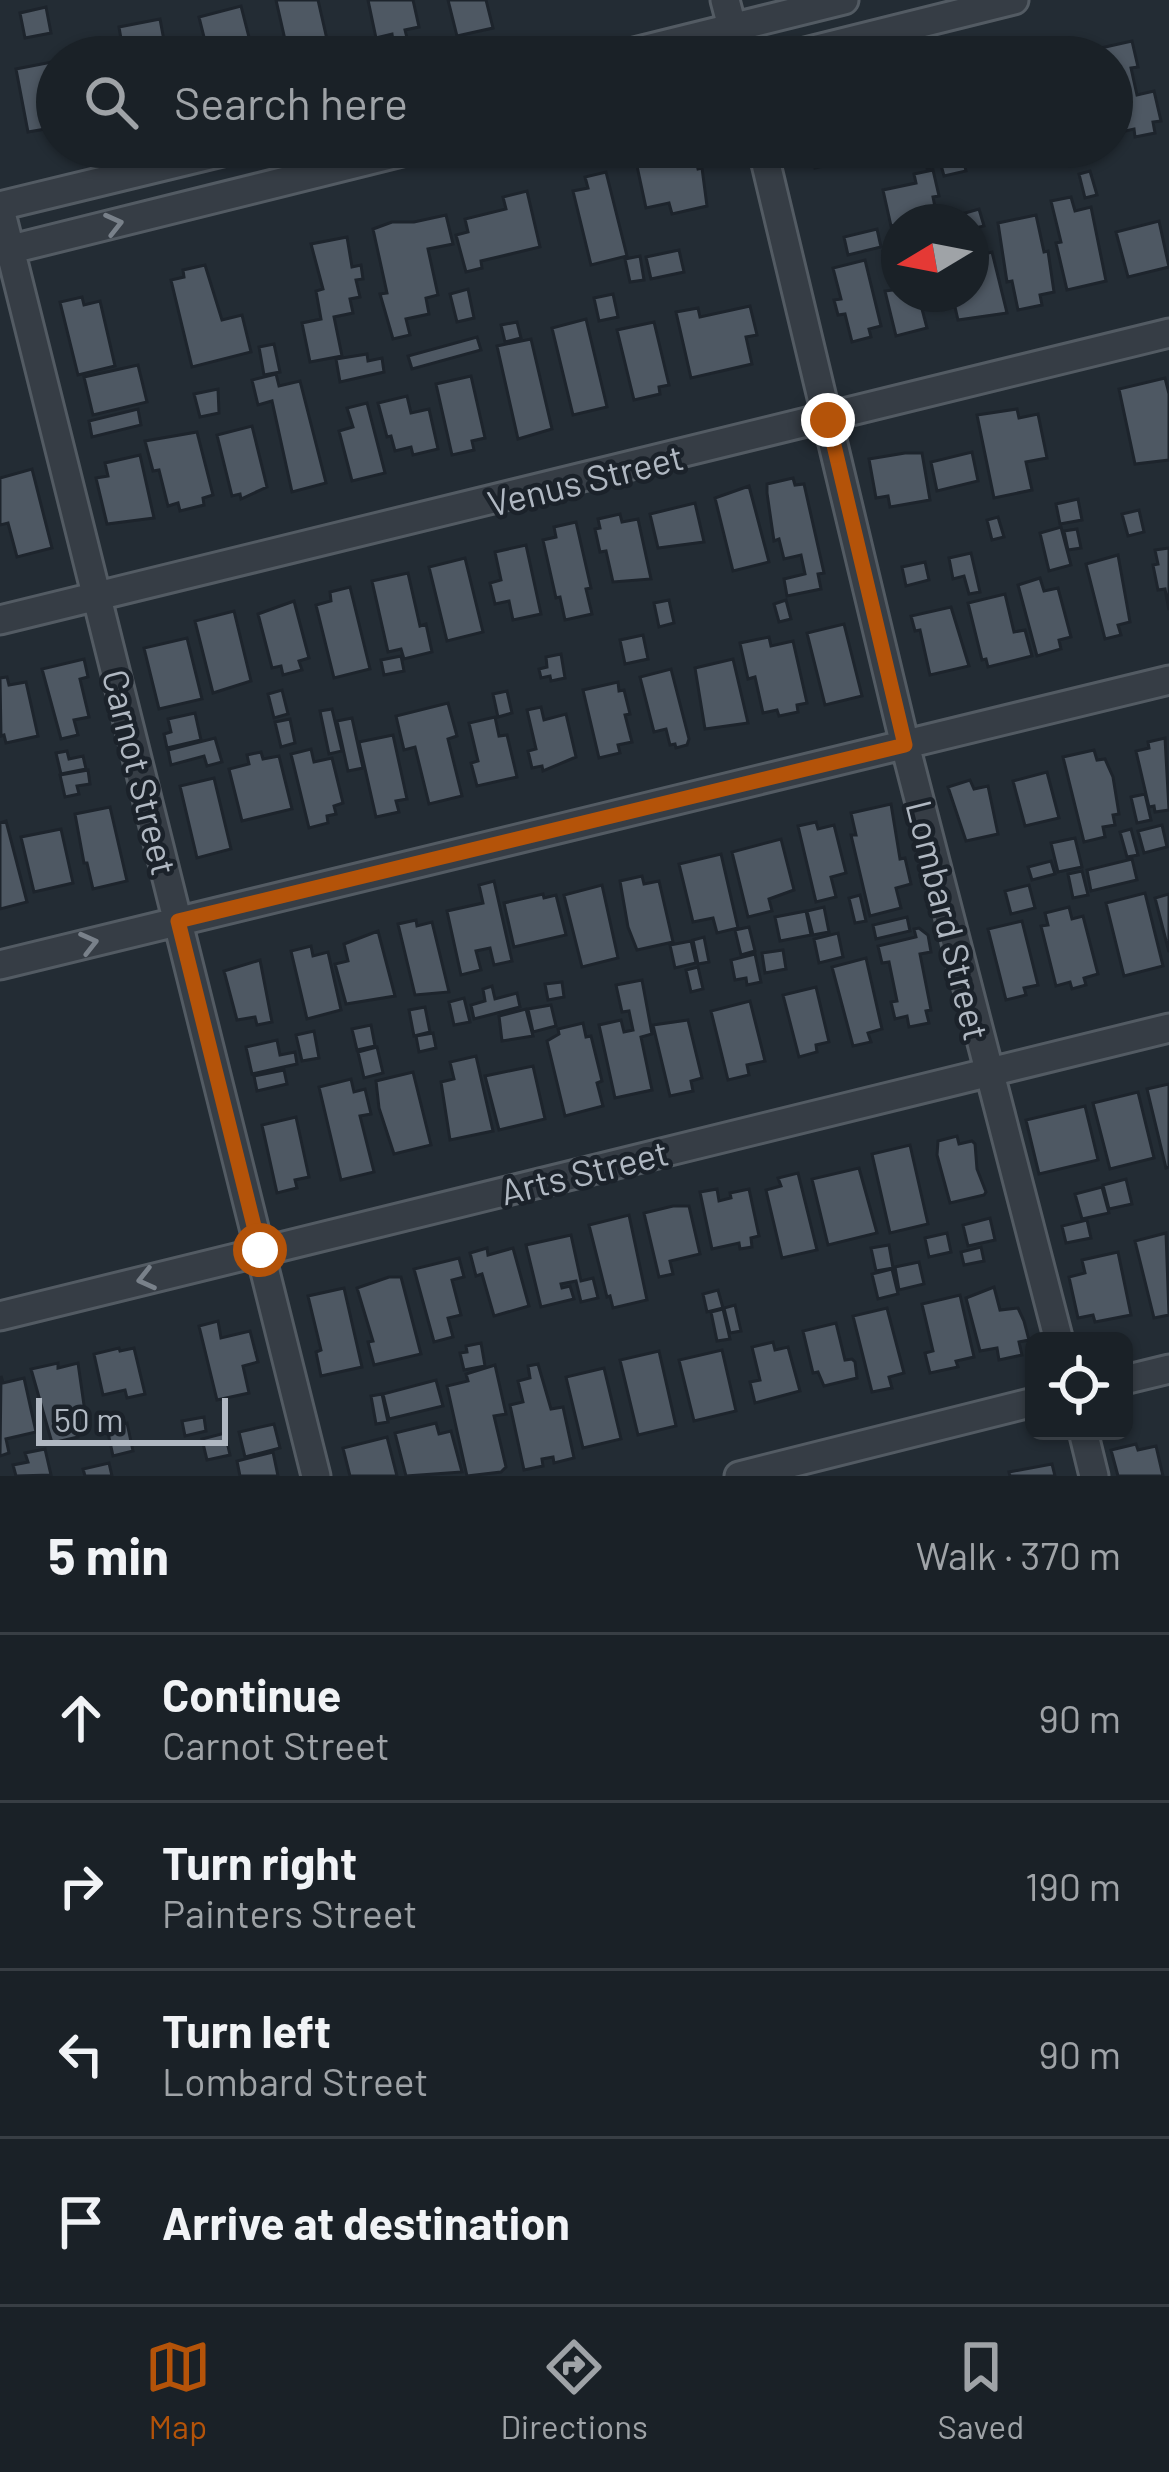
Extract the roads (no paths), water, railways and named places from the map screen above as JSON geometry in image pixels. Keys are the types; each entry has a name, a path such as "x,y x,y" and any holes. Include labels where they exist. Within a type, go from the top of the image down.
{"street":[{"path":"725,0 734,36"},
{"path":"699,36 844,0"},
{"path":"869,36 1014,0"},
{"path":"0,207 158,168"},
{"path":"5,250 337,168"},
{"name":"Lombard Street","path":"767,168 905,745 1057,1332"},
{"name":"Carnot Street","path":"0,207 5,250 97,596 316,1476"},
{"name":"Venus Street","path":"0,620 1169,334"},
{"path":"0,965 1169,680"},
{"name":"Arts Street","path":"0,1316 1169,1028"},
{"path":"1133,1378 1169,1369"},
{"path":"739,1476 1025,1404"},
{"path":"1085,1440 1094,1476"}]}
